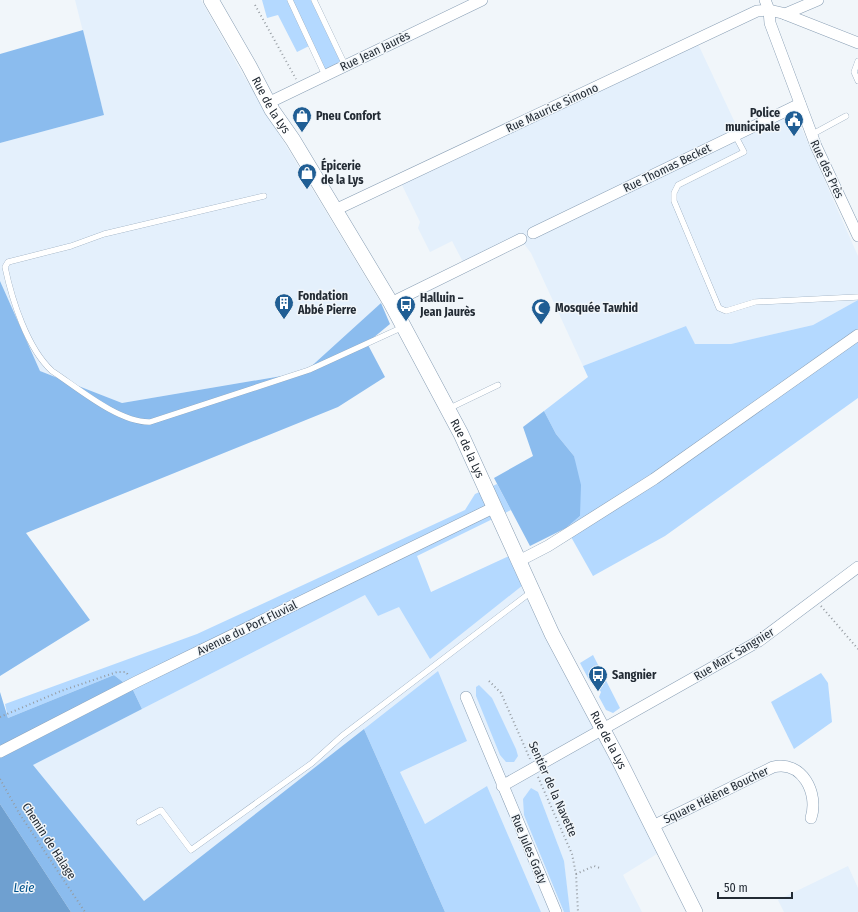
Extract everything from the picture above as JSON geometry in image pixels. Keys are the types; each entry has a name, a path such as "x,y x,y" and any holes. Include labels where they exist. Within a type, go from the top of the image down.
{"main road":[{"name":"Rue de la Lys","path":"211,0 249,66 268,103 293,140 391,303 448,409 472,455 552,634 604,730 695,912"}],"street":[{"name":"Rue Jean Jaurès","path":"268,103 482,0"},
{"path":"784,14 818,0"},
{"path":"767,5 784,14 858,43"},
{"name":"Rue des Près","path":"767,5 770,22 812,135 855,221 858,236"},
{"name":"Rue Maurice Simono","path":"335,210 767,5"},
{"name":"Rue Thomas Becket","path":"533,233 800,104"},
{"path":"391,303 521,239"},
{"path":"519,561 548,546 654,479 858,335"},
{"name":"Avenue du Port Fluvial","path":"0,752 136,682 495,507"},
{"name":"Rue Marc Sangnier","path":"604,730 759,641 858,567"},
{"name":"Rue Jules Graty","path":"466,697 556,912"},
{"path":"502,786 535,770 604,730"},
{"name":"Square Hélène Boucher","path":"653,826 773,767 783,766 798,771 805,779 814,797 814,806 811,818"}],"lane":[{"path":"290,0 325,75"},
{"path":"314,0 345,65"},
{"path":"858,61 854,72 858,81"},
{"path":"812,135 846,116"},
{"path":"735,135 744,152 678,185 674,193 674,201 718,308 726,311 752,303 858,297"},
{"path":"264,196 104,234 71,246 8,262 5,267 16,310 46,366 119,415 132,420 150,422 309,370 377,340 403,326"},
{"path":"448,409 498,386"},
{"path":"139,822 161,810 191,850 312,763 342,736 533,591"}],"path":[{"path":"255,4 301,86"},
{"path":"815,599 858,649"},
{"path":"0,717 61,691 117,672 126,672 136,682"},
{"name":"Sentier de la Navette","path":"489,680 501,693 572,854 576,874 578,912"},
{"name":"Chemin de Halage","path":"0,779 19,813 85,912"},
{"path":"576,874 594,866 600,868"}],"shaded area":[{"path":"75,0 201,0 242,73 381,303 305,372 122,403 40,371 0,281 0,143 104,115"},
{"path":"262,0 311,0 342,64 325,70 313,44 297,52 278,15 267,18"},
{"path":"83,30 104,115 0,143 0,54"},
{"path":"698,44 737,127 744,136 787,116 797,118 858,256 858,300 813,325 731,344 695,344 686,326 583,366 531,253 518,236 463,262 452,241 430,252 418,228 420,222 401,183"},
{"path":"0,281 40,371 122,403 305,372 381,303 390,324 367,343 385,377 338,407 26,533 90,620 0,676"},
{"path":"858,300 858,398 665,536 593,576 566,528 580,516 574,456 556,434 544,411 588,377 583,366 686,326 695,344 731,344 813,325"},
{"path":"544,411 556,434 574,456 581,485 580,516 566,528 530,546 494,478 533,456 523,427"},
{"path":"497,484 511,510 417,556 431,592 509,556 523,585 430,659 399,607 378,616 365,595 142,709 133,690 114,675 8,718 5,704 197,634 465,510 475,494"},
{"path":"523,585 604,749 660,852 623,875 642,912 541,912 487,786 425,824 400,772 438,671 144,901 32,765 365,595 378,616 398,607"},
{"path":"593,655 620,708 613,713 606,710 599,697 601,692 595,683 589,680 580,663"},
{"path":"438,671 467,741 400,772 425,824 487,786 541,912 445,912 364,729"},
{"path":"821,673 828,683 832,722 794,749 771,702"},
{"path":"114,675 133,690 142,709 33,765 144,901 364,729 445,912 71,912 0,804 0,692 8,718"},
{"path":"479,685 492,698 516,749 518,756 514,762 506,762 500,755 476,696 476,687"},
{"path":"531,788 538,792 564,861 570,912 564,912 524,815 523,799"},
{"path":"848,866 858,888 858,912 784,912 778,900"}],"water":[{"name":"Leie","path":"0,804 71,912 0,912"}],"place":[{"name":"Pneu Confort","path":"302,133"},
{"name":"Police municipale","path":"794,137"},
{"name":"Épicerie de la Lys","path":"307,190"},
{"name":"Fondation Abbé Pierre","path":"284,320"},
{"name":"Halluin – Jean Jaurès","path":"406,322"},
{"name":"Mosquée Tawhid","path":"541,325"},
{"name":"Sangnier","path":"598,692"}]}
